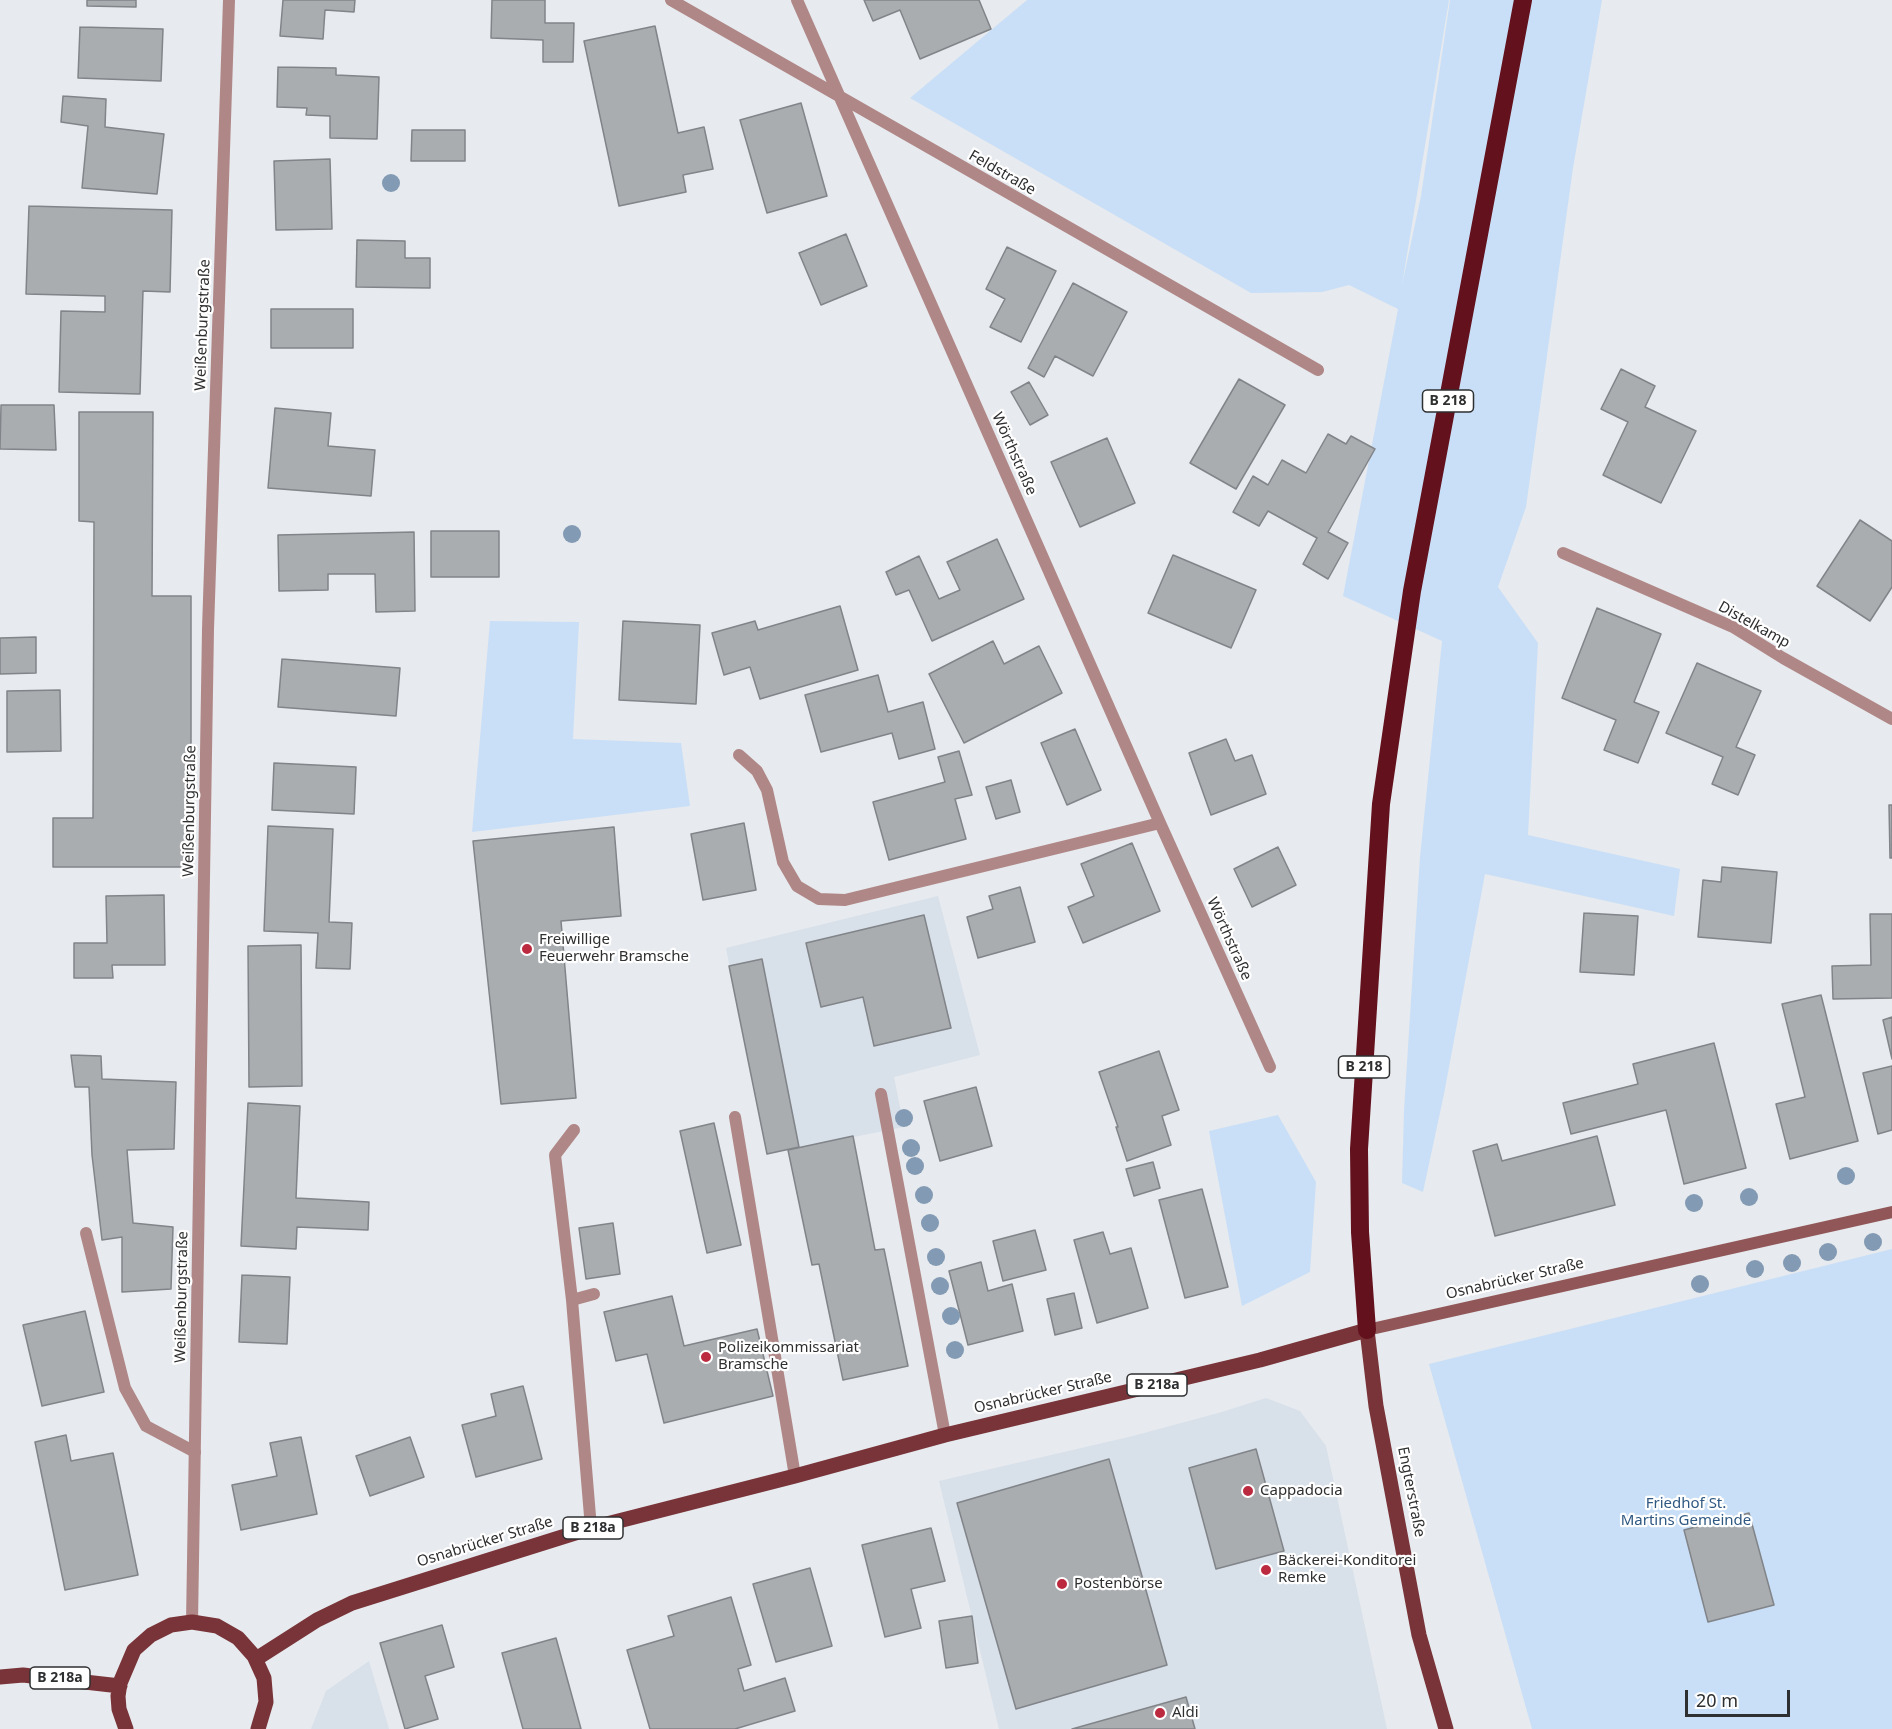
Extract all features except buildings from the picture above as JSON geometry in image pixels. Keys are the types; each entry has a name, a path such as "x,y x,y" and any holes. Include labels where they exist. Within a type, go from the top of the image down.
{"highway":[{"name":"B 218","path":"1367,1330 1360,1232 1359,1149 1381,804 1412,591 1523,0"}],"main road":[{"name":"Osnabrücker Straße","path":"256,1659 317,1620 352,1603 591,1528 945,1435 1260,1360 1367,1330 1892,1212"},
{"name":"Engterstraße","path":"1367,1330 1376,1406 1419,1635 1446,1729"},
{"path":"126,1729 119,1709 120,1686 134,1650 151,1635 171,1626 192,1622 217,1626 238,1638 256,1659 264,1678 266,1702 258,1729"},
{"name":"B 218a","path":"0,1677 23,1675 120,1686"}],"street":[{"name":"Weißenburgstraße","path":"192,1622 208,629 229,0"},
{"name":"Feldstraße","path":"671,0 1318,370"},
{"name":"Wörthstraße","path":"797,0 1270,1067"},
{"name":"Distelkamp","path":"1563,553 1733,627 1892,719"},
{"path":"738,754 757,771 767,790 783,862 797,886 819,899 845,900 1161,823"},
{"path":"882,1094 945,1435"},
{"path":"735,1116 795,1476"},
{"path":"574,1130 555,1155 572,1300 591,1528"},
{"path":"86,1233 125,1388 146,1426 195,1452"},
{"path":"572,1300 594,1294"}],"shaded area":[{"path":"938,896 980,1055 894,1077 904,1127 767,1154 726,948"},
{"path":"1266,1398 1300,1411 1326,1446 1387,1729 999,1729 939,1481 1133,1436"},
{"path":"369,1661 389,1729 311,1729 326,1691"}],"green space":[{"path":"1027,0 1449,0 1402,285 1421,196 1450,0 1602,0 1573,168 1526,507 1498,587 1538,643 1528,835 1680,869 1674,916 1485,874 1444,1094 1423,1192 1402,1183 1404,1111 1420,857 1442,641 1343,596 1398,309 1349,285 1322,292 1251,293 910,98"},
{"path":"490,621 579,622 573,739 681,743 690,806 472,832"},
{"path":"1278,1115 1316,1182 1310,1272 1242,1306 1209,1131"},
{"name":"Friedhof St. Martins Gemeinde","path":"1892,1249 1892,1729 1532,1729 1429,1364"}],"place":[{"name":"Freiwillige Feuerwehr Bramsche","path":"527,949"},
{"name":"Polizeikommissariat Bramsche","path":"706,1357"},
{"name":"Cappadocia","path":"1248,1491"},
{"name":"Bäckerei-Konditorei Remke","path":"1266,1570"},
{"name":"Postenbörse","path":"1062,1584"},
{"name":"Aldi","path":"1160,1713"}]}
